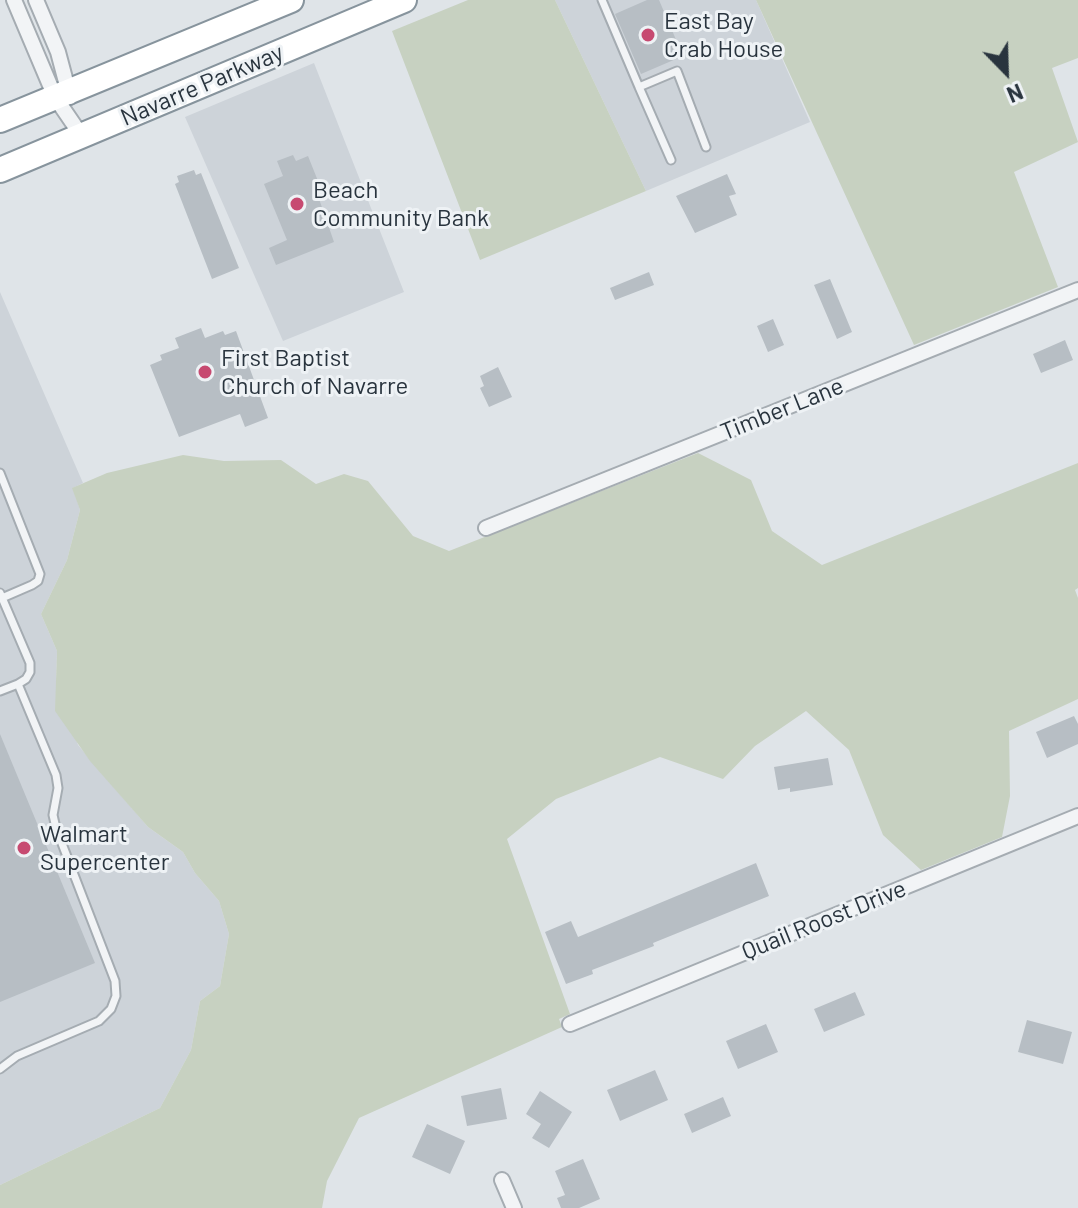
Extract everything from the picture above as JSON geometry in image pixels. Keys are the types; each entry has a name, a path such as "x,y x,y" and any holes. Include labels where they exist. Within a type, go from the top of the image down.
{"highway":[{"name":"Navarre Parkway","path":"0,120 291,0"},
{"name":"Navarre Parkway","path":"0,170 404,0"}],"street":[{"path":"14,0 81,135"},
{"path":"36,0 58,52 62,94"},
{"name":"Timber Lane","path":"486,528 1078,290"},
{"name":"Quail Roost Drive","path":"570,1024 1078,816"},
{"path":"502,1180 514,1208"}],"lane":[{"path":"602,0 671,160"},
{"path":"639,87 677,71 706,147"},
{"path":"0,473 40,574 38,581 32,585 1,596 30,663 30,672 26,679 0,691"},
{"path":"0,1069 17,1056 99,1021 111,1009 116,996 115,981 56,828 53,815 58,788 56,775 18,684"}],"shaded area":[{"path":"555,0 756,0 810,122 646,191"},
{"path":"314,63 404,292 283,341 185,117"},
{"path":"0,292 83,483 73,488 80,510 67,560 41,614 57,651 56,683 78,745 148,827 183,852 195,873 219,901 229,934 220,986 200,1001 191,1050 160,1108 0,1185"}],"green space":[{"path":"468,0 555,0 646,191 480,260 392,31"},
{"path":"756,0 1078,0 1078,58 1052,68 1078,142 1014,172 1058,287 914,345"},
{"path":"698,453 751,480 772,531 822,565 1078,463 1078,588 1075,590 1078,598 1078,699 1009,731 1010,796 1002,837 921,870 883,835 849,750 806,711 755,746 723,779 660,757 556,799 507,839 570,1014 559,1019 562,1027 359,1118 327,1181 322,1208 0,1208 0,1185 160,1108 191,1050 200,1001 220,986 229,934 219,901 195,873 183,852 148,827 90,761 55,711 57,651 41,614 67,560 80,510 72,488 107,473 183,455 224,461 281,460 316,484 344,474 368,481 413,536 449,551"}],"building":[{"name":"East Bay Crab House","path":"647,0 659,0 683,56 641,74 615,14"},
{"name":"Beach Community Bank","path":"293,155 296,161 308,156 322,191 317,193 334,242 276,265 269,248 287,240 264,184 283,176 277,161"},
{"path":"194,170 196,175 201,173 239,268 212,279 175,184 179,182 177,176"},
{"path":"727,174 736,194 729,196 737,215 695,233 676,196"},
{"path":"649,272 654,285 615,300 610,288"},
{"path":"830,279 852,332 837,339 814,285"},
{"path":"773,319 784,345 768,352 757,326"},
{"path":"201,328 205,338 223,331 225,335 236,331 268,418 245,427 240,414 179,437 150,365 162,360 160,355 179,348 175,338"},
{"path":"1065,340 1073,360 1041,373 1033,354"},
{"path":"498,367 512,397 489,407 480,388 484,386 480,376"},
{"path":"1074,716 1078,724 1078,744 1047,758 1036,732"},
{"name":"Walmart Supercenter","path":"0,734 95,963 0,1002"},
{"path":"828,758 833,785 790,792 790,788 778,790 774,767"},
{"path":"756,863 769,896 653,943 654,946 592,970 593,974 566,984 545,932 571,921 578,937"},
{"path":"855,992 865,1015 824,1032 814,1009"},
{"path":"1027,1020 1072,1032 1063,1064 1018,1052"},
{"path":"766,1024 778,1052 738,1069 726,1041"},
{"path":"655,1070 668,1100 620,1121 607,1090"},
{"path":"501,1088 507,1119 467,1126 461,1096"},
{"path":"540,1091 572,1112 549,1148 532,1138 541,1124 526,1114"},
{"path":"723,1097 731,1116 692,1133 684,1114"},
{"path":"427,1124 465,1141 450,1174 412,1157"},
{"path":"583,1159 600,1199 579,1208 561,1208 557,1198 565,1195 555,1171"}],"place":[{"name":"East Bay Crab House","path":"648,35"},
{"name":"Beach Community Bank","path":"297,204"},
{"name":"First Baptist Church of Navarre","path":"205,372"},
{"name":"Walmart Supercenter","path":"24,848"}]}
